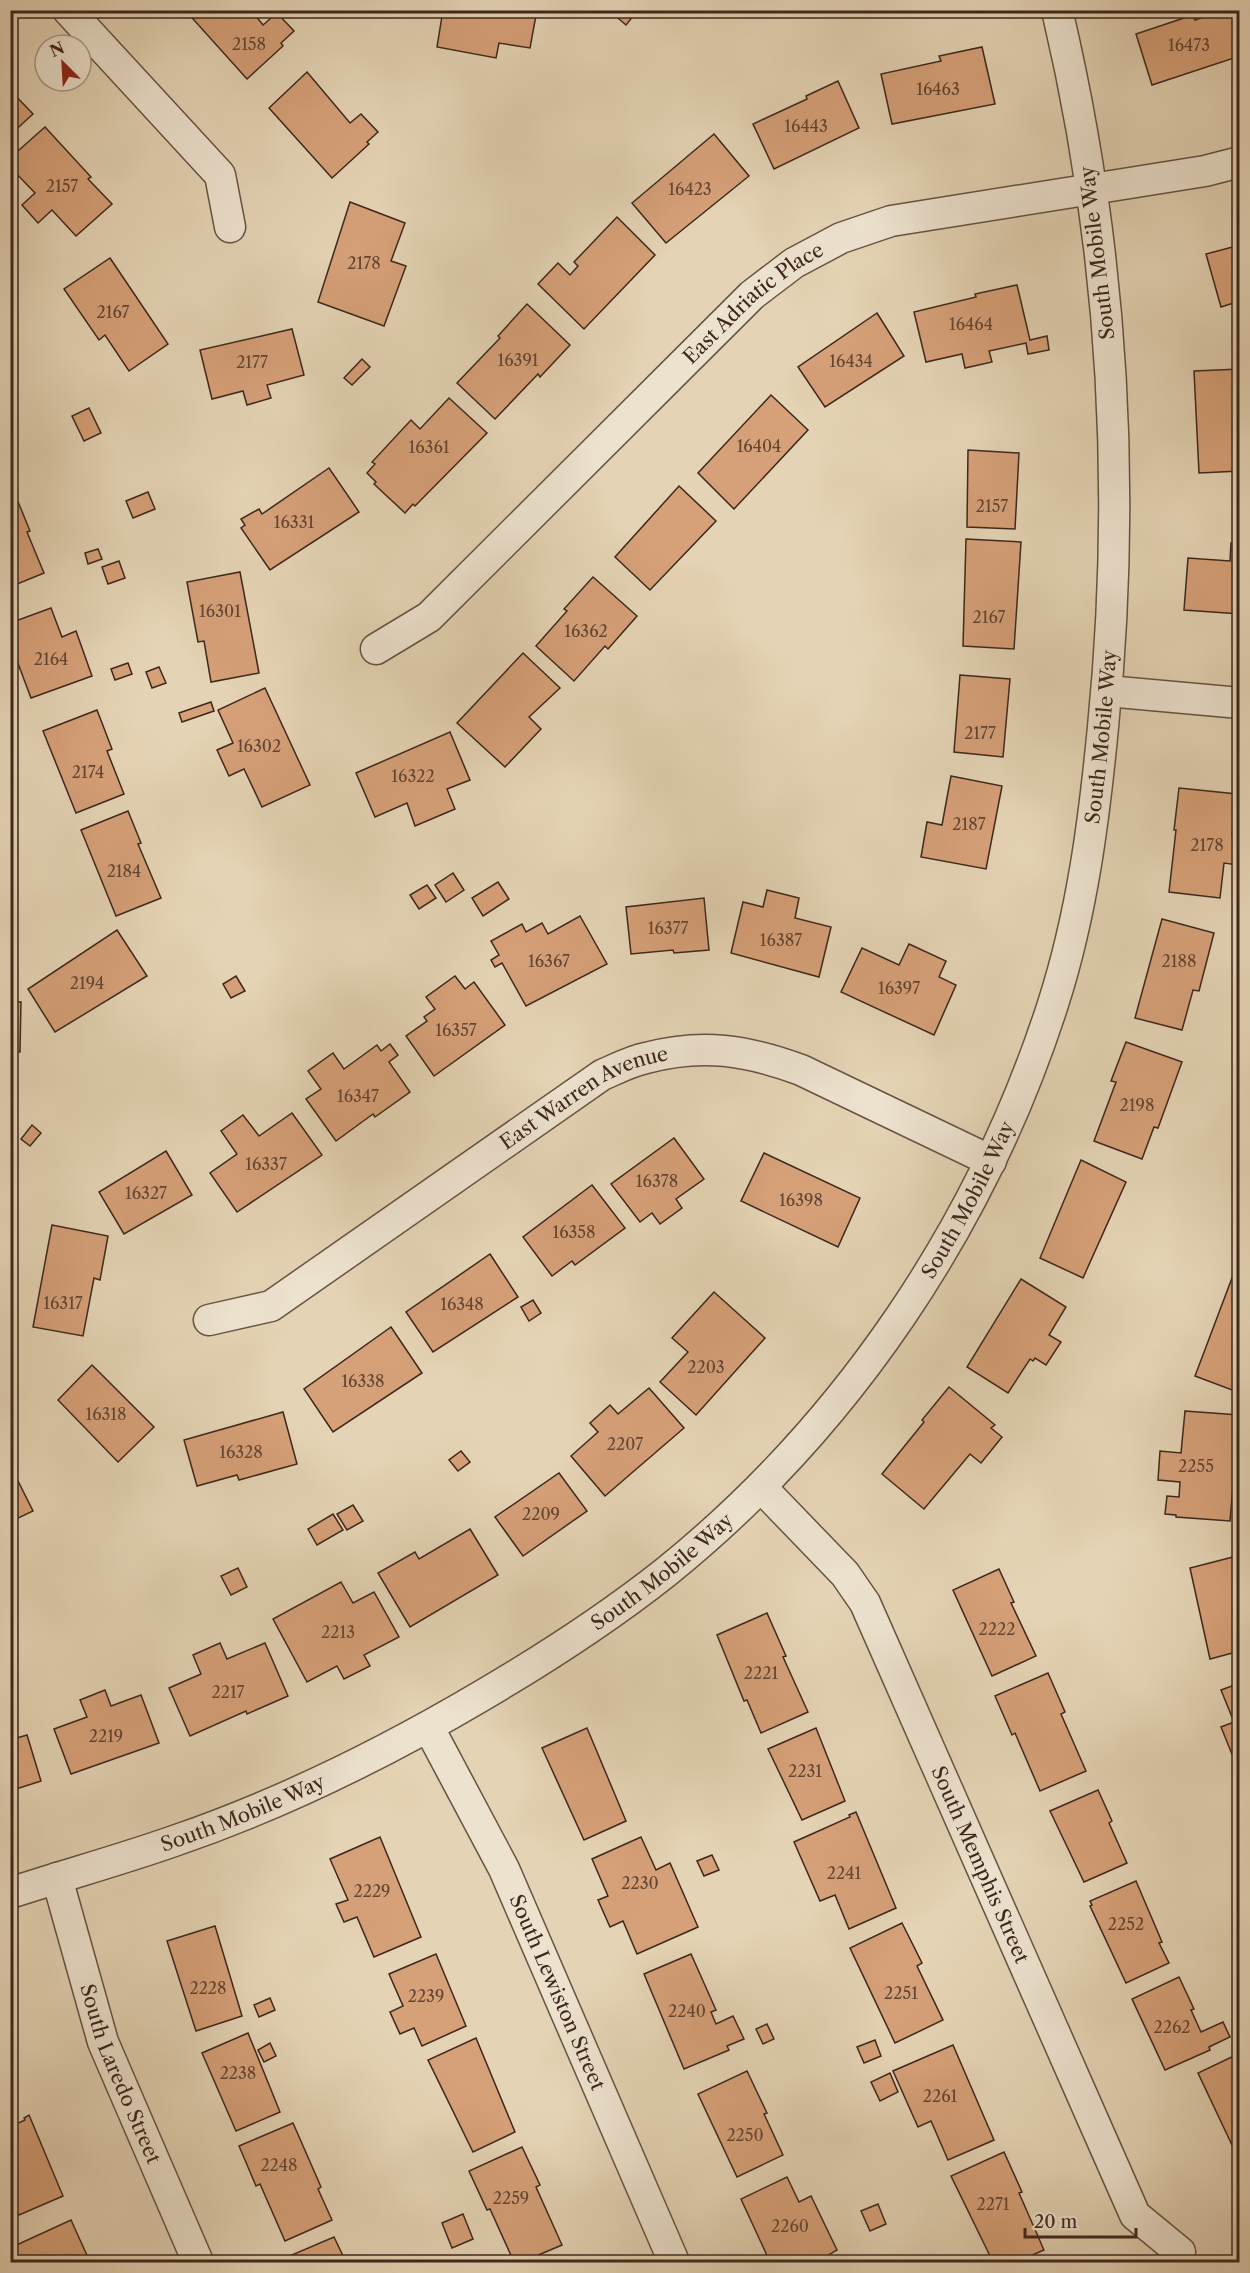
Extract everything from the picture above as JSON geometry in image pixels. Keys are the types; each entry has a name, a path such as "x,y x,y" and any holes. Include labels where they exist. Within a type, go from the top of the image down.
{"street":[{"path":"68,10 220,175 230,227"},
{"name":"South Mobile Way","path":"10,1893 175,1841 262,1807 346,1770 429,1728 535,1665 669,1570 761,1487 863,1371 932,1270 991,1161 1035,1057 1055,998 1071,939 1094,817 1112,646 1116,531 1114,417 1106,303 1092,189 1057,10"},
{"name":"East Adriatic Place","path":"375,649 429,617 752,295 794,263 841,238 891,220 1205,171 1239,162"},
{"path":"1107,691 1239,703"},
{"name":"East Warren Avenue","path":"208,1320 271,1306 602,1075 644,1058 690,1050 724,1049 769,1058 801,1070 991,1161"},
{"name":"South Memphis Street","path":"761,1487 845,1574 865,1603 1135,2215 1180,2252"},
{"name":"South Lewiston Street","path":"429,1728 504,1869 674,2262"},
{"name":"South Laredo Street","path":"57,1878 103,2042 198,2262"}],"building":[{"path":"185,10 257,10 255,15 263,25 277,13 294,31 281,43 283,46 247,79"},
{"path":"443,10 537,10 530,48 499,43 496,58 437,47"},
{"path":"602,10 638,10 626,25 612,13 609,17"},
{"path":"1224,10 1236,10 1240,22 1240,56 1152,85 1136,34 1193,15 1195,20"},
{"path":"982,47 995,104 892,124 881,74 941,61 939,56"},
{"path":"307,72 350,123 361,114 378,132 367,142 369,144 332,178 269,108"},
{"path":"838,81 859,128 774,169 753,124 807,99 806,96"},
{"path":"10,90 33,114 10,135"},
{"path":"45,127 91,177 88,179 112,204 76,236 52,210 38,223 22,205 35,193 10,167 10,158"},
{"path":"714,134 749,176 666,243 632,203"},
{"path":"350,202 405,223 391,261 406,266 384,326 318,302"},
{"path":"617,217 655,255 584,329 538,284 558,263 570,275 578,266 574,262"},
{"path":"1240,245 1240,301 1221,307 1206,254"},
{"path":"110,258 168,344 129,371 105,335 99,340 64,289"},
{"path":"1017,285 1030,340 1047,336 1049,350 1028,354 1026,343 989,351 992,362 965,368 962,354 926,362 914,312 976,297 975,294"},
{"path":"527,304 570,345 540,377 538,374 495,419 457,383 500,338 498,336"},
{"path":"877,313 904,356 825,407 798,367"},
{"path":"292,329 304,375 267,385 271,398 247,405 243,391 212,399 200,350"},
{"path":"362,359 370,367 352,385 344,378"},
{"path":"1240,369 1240,471 1199,473 1194,371"},
{"path":"771,395 808,430 734,509 698,473"},
{"path":"449,398 487,433 415,506 413,504 405,513 374,484 376,482 367,473 375,464 372,462 411,420 420,429"},
{"path":"89,408 101,433 84,441 72,416"},
{"path":"968,450 1019,453 1015,529 967,527"},
{"path":"329,468 359,512 270,570 241,528 245,525 241,519 259,509 262,514"},
{"path":"679,486 716,521 650,590 615,557"},
{"path":"12,487 44,573 10,587 10,488"},
{"path":"148,492 155,509 133,518 126,501"},
{"path":"966,539 1021,542 1014,649 963,646"},
{"path":"1231,543 1240,544 1240,614 1184,610 1188,558 1230,561"},
{"path":"98,549 102,559 88,564 85,553"},
{"path":"119,561 125,578 108,584 102,567"},
{"path":"240,572 259,673 211,682 204,641 198,642 187,582"},
{"path":"593,577 637,616 608,649 605,646 574,681 536,646 567,611 564,609"},
{"path":"51,608 62,637 76,631 92,676 31,698 10,642 10,623"},
{"path":"523,653 560,688 529,717 541,729 505,767 457,723"},
{"path":"128,663 132,674 115,680 111,669"},
{"path":"159,667 166,683 152,688 146,672"},
{"path":"960,675 1010,679 1003,757 954,752"},
{"path":"265,688 310,785 262,807 244,769 229,776 217,750 233,743 218,710"},
{"path":"211,702 214,711 182,722 179,713"},
{"path":"97,710 112,749 107,751 124,794 76,813 43,731"},
{"path":"450,732 470,780 447,789 455,809 415,826 407,803 375,817 356,773"},
{"path":"951,776 1002,786 986,869 921,857 927,822 942,825"},
{"path":"1179,788 1237,794 1232,835 1240,836 1238,865 1224,863 1220,898 1169,892"},
{"path":"128,811 141,843 138,844 161,898 116,916 81,830"},
{"path":"453,873 464,890 446,902 435,885"},
{"path":"498,882 509,899 483,916 472,898"},
{"path":"427,885 436,898 419,909 410,895"},
{"path":"767,890 799,898 795,918 831,927 819,977 731,953 743,902 763,907"},
{"path":"704,898 709,950 674,953 673,950 631,954 626,907"},
{"path":"580,916 607,964 526,1006 502,963 495,967 491,960 499,955 491,941 522,924 526,932 542,923 548,934"},
{"path":"1162,919 1214,933 1199,991 1193,990 1182,1030 1135,1018"},
{"path":"117,930 147,976 55,1032 28,989"},
{"path":"909,944 946,961 939,977 956,985 934,1035 841,992 862,948 899,965"},
{"path":"236,976 245,991 231,998 223,984"},
{"path":"455,976 465,989 474,982 505,1025 434,1076 406,1036 427,1021 424,1017 435,1009 426,997"},
{"path":"10,1002 21,1002 20,1052 10,1051"},
{"path":"1126,1042 1182,1062 1158,1128 1154,1127 1142,1159 1094,1141 1116,1082 1111,1081"},
{"path":"390,1044 398,1055 389,1062 410,1092 375,1117 373,1114 336,1141 306,1099 321,1089 308,1071 333,1053 344,1069 377,1045 381,1051"},
{"path":"292,1113 322,1155 237,1212 210,1173 237,1154 221,1131 243,1115 259,1136"},
{"path":"32,1125 41,1133 30,1146 21,1139"},
{"path":"674,1138 704,1179 676,1199 682,1208 660,1224 652,1213 640,1222 611,1184"},
{"path":"166,1151 192,1195 124,1234 99,1192"},
{"path":"764,1153 860,1198 838,1247 741,1201"},
{"path":"1081,1160 1126,1182 1083,1278 1040,1258"},
{"path":"592,1185 625,1228 575,1265 572,1261 552,1276 523,1237"},
{"path":"52,1225 108,1236 100,1280 94,1278 83,1336 33,1327"},
{"path":"490,1254 518,1297 433,1352 406,1312"},
{"path":"1232,1278 1240,1281 1240,1393 1195,1376"},
{"path":"1021,1279 1066,1307 1049,1335 1061,1342 1046,1365 1035,1358 1033,1361 1030,1359 1008,1393 967,1367"},
{"path":"714,1292 765,1338 696,1415 660,1382 688,1352 672,1338"},
{"path":"533,1300 541,1313 529,1321 521,1307"},
{"path":"391,1327 422,1373 333,1432 304,1389"},
{"path":"92,1365 154,1427 118,1462 58,1400"},
{"path":"949,1387 995,1425 991,1428 1002,1437 981,1463 970,1454 924,1509 882,1474"},
{"path":"649,1388 684,1428 605,1496 571,1456 598,1432 590,1423 610,1405 618,1414"},
{"path":"1185,1411 1239,1415 1230,1521 1176,1517 1176,1515 1165,1514 1167,1496 1179,1497 1180,1482 1158,1480 1160,1451 1181,1453"},
{"path":"283,1412 297,1464 239,1480 237,1475 197,1486 184,1440"},
{"path":"461,1451 470,1462 458,1471 449,1460"},
{"path":"10,1465 33,1511 16,1519 17,1521 10,1525"},
{"path":"559,1473 587,1511 523,1556 495,1517"},
{"path":"353,1505 363,1521 347,1530 337,1514"},
{"path":"333,1514 343,1530 317,1545 308,1529"},
{"path":"470,1529 498,1575 410,1627 378,1573 415,1552 419,1559"},
{"path":"1237,1556 1240,1567 1240,1651 1210,1659 1190,1568"},
{"path":"238,1568 247,1587 231,1595 221,1576"},
{"path":"999,1569 1014,1602 1011,1603 1036,1656 992,1676 953,1590"},
{"path":"341,1582 353,1603 374,1592 399,1637 364,1655 370,1666 344,1679 337,1666 307,1682 273,1619"},
{"path":"767,1613 786,1656 783,1657 808,1712 761,1733 747,1700 744,1701 717,1635"},
{"path":"220,1643 227,1659 265,1643 288,1696 247,1714 246,1711 190,1736 169,1688 201,1674 193,1655"},
{"path":"1048,1673 1065,1712 1061,1714 1086,1771 1040,1791 1015,1733 1012,1735 995,1696"},
{"path":"1240,1683 1240,1774 1221,1727 1234,1722 1221,1690"},
{"path":"105,1690 111,1706 141,1695 159,1743 71,1774 54,1729 87,1717 80,1700"},
{"path":"587,1728 626,1821 584,1840 542,1748"},
{"path":"816,1728 845,1801 802,1820 768,1749"},
{"path":"27,1735 41,1781 10,1791 10,1740"},
{"path":"1098,1790 1112,1821 1109,1823 1127,1863 1084,1882 1050,1811"},
{"path":"856,1812 896,1908 849,1929 835,1895 820,1901 794,1842 850,1817 849,1815"},
{"path":"380,1837 421,1937 374,1957 357,1917 344,1922 336,1904 348,1900 330,1859"},
{"path":"641,1837 656,1870 670,1863 698,1927 637,1954 623,1921 610,1927 598,1900 608,1896 592,1859"},
{"path":"712,1855 719,1870 704,1876 697,1861"},
{"path":"1136,1881 1162,1942 1159,1943 1169,1963 1126,1983 1090,1906 1092,1905 1090,1901"},
{"path":"902,1923 922,1963 917,1966 943,2020 895,2043 850,1948"},
{"path":"215,1926 242,2016 196,2031 167,1941"},
{"path":"436,1954 466,2026 422,2046 414,2028 400,2034 390,2012 403,2006 389,1974"},
{"path":"691,1954 716,2010 711,2012 716,2024 733,2016 744,2039 727,2046 729,2050 684,2069 644,1974"},
{"path":"1179,1977 1194,2009 1191,2010 1201,2032 1223,2022 1230,2037 1209,2047 1210,2050 1165,2070 1132,1999"},
{"path":"270,1998 275,2010 259,2017 254,2005"},
{"path":"767,2024 774,2039 763,2044 756,2029"},
{"path":"248,2033 280,2112 236,2131 202,2053"},
{"path":"476,2038 515,2132 473,2152 428,2060"},
{"path":"875,2040 881,2056 864,2063 857,2047"},
{"path":"270,2043 276,2056 264,2062 258,2050"},
{"path":"953,2045 994,2140 948,2160 931,2121 918,2127 893,2071"},
{"path":"1240,2053 1240,2162 1198,2073"},
{"path":"747,2071 767,2113 764,2114 783,2155 737,2177 698,2094"},
{"path":"890,2073 898,2092 880,2101 871,2082"},
{"path":"29,2115 63,2196 19,2215 10,2199 10,2127 25,2120 24,2118"},
{"path":"293,2123 321,2187 318,2189 332,2220 285,2241 260,2184 256,2186 239,2146"},
{"path":"522,2147 540,2185 536,2187 562,2245 522,2262 514,2262 490,2209 487,2210 469,2171"},
{"path":"1004,2152 1044,2250 1016,2262 993,2262 951,2176"},
{"path":"787,2177 799,2202 811,2196 837,2250 817,2262 770,2262 741,2199"},
{"path":"878,2204 886,2224 870,2231 861,2211"},
{"path":"463,2214 473,2239 452,2248 442,2223"},
{"path":"71,2220 90,2262 12,2262 10,2248"},
{"path":"334,2237 346,2262 290,2262 287,2257"}]}
